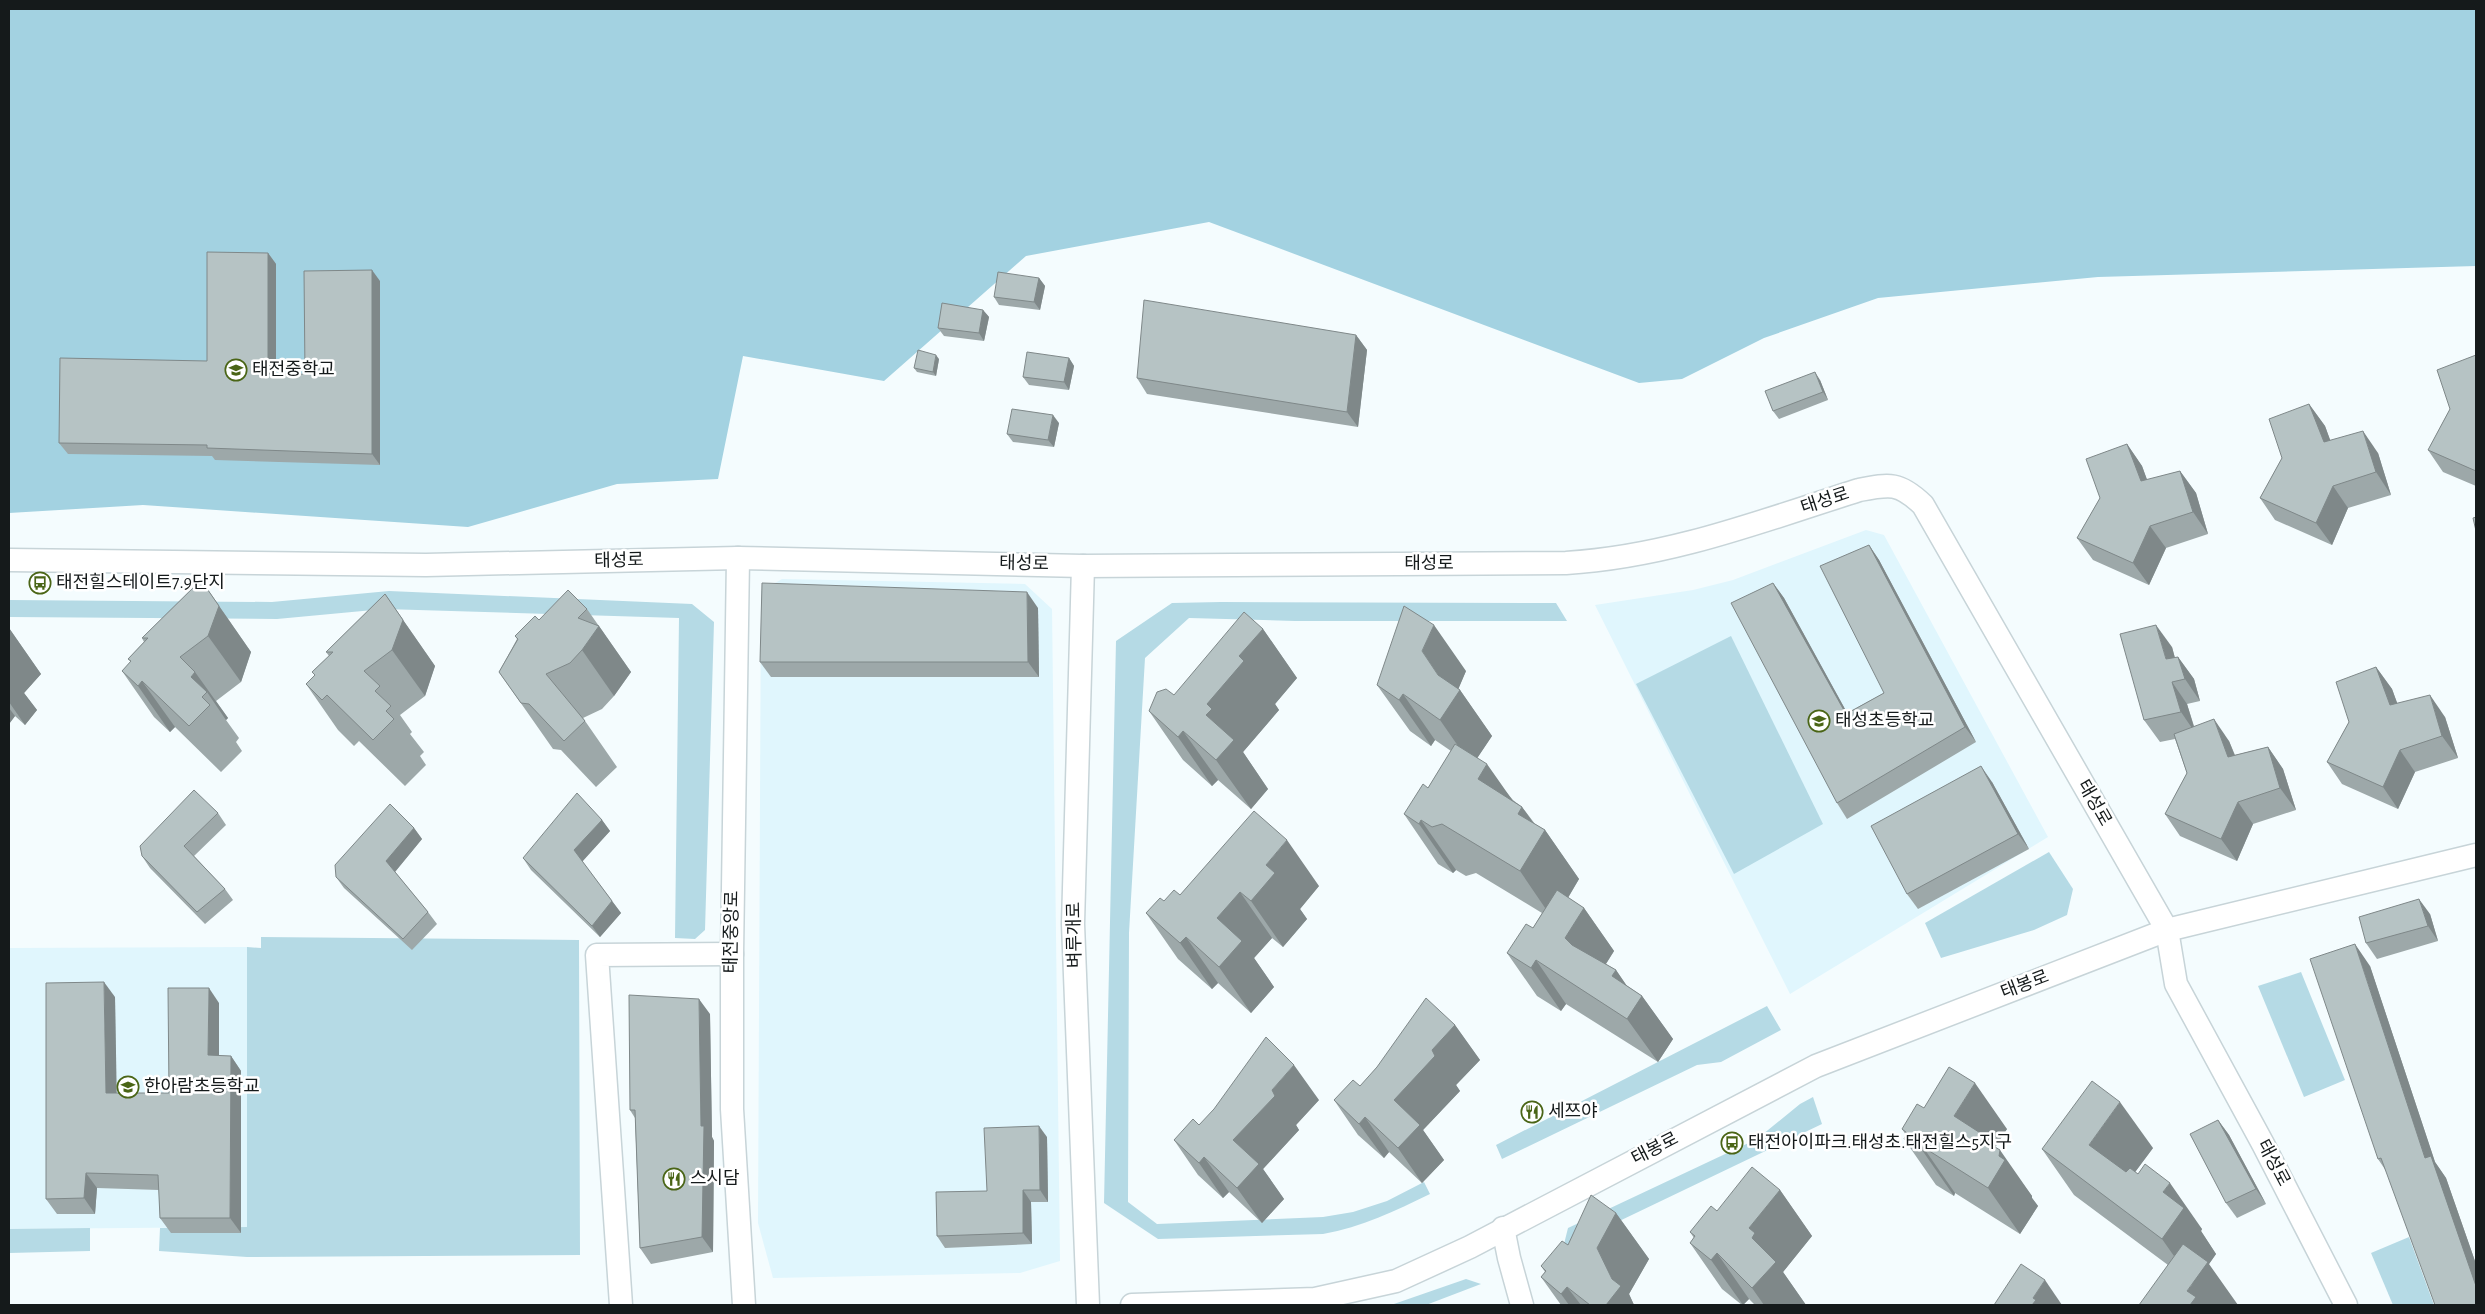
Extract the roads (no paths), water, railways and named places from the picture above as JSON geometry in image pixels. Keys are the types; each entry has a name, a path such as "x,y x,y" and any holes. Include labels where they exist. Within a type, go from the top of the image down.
{"street":[{"name":"태성로","path":"9,560 426,565 738,558 1083,566 1566,563 1610,561 1692,543 1858,490 1886,485 1908,490 1923,505 2167,930 2176,984 2263,1144 2346,1305"},
{"name":"태전중앙로","path":"738,558 732,954 732,1109 744,1305"},
{"name":"벼루개로","path":"1083,566 1073,924 1088,1305"},
{"name":"태봉로","path":"1132,1305 1316,1299 1396,1281 1470,1246 1816,1066 2167,930 2476,855"},
{"path":"621,1305 597,955 732,954"},
{"path":"1503,1228 1522,1305"}],"place":[{"name":"태전중학교","path":"236,370"},
{"name":"태전힐스테이트7.9단지","path":"40,583"},
{"name":"태성초등학교","path":"1819,721"},
{"name":"한아람초등학교","path":"128,1087"},
{"name":"세쯔야","path":"1532,1112"},
{"name":"태전아이파크.태성초.태전힐스5지구","path":"1732,1143"},
{"name":"스시담","path":"674,1179"}]}
